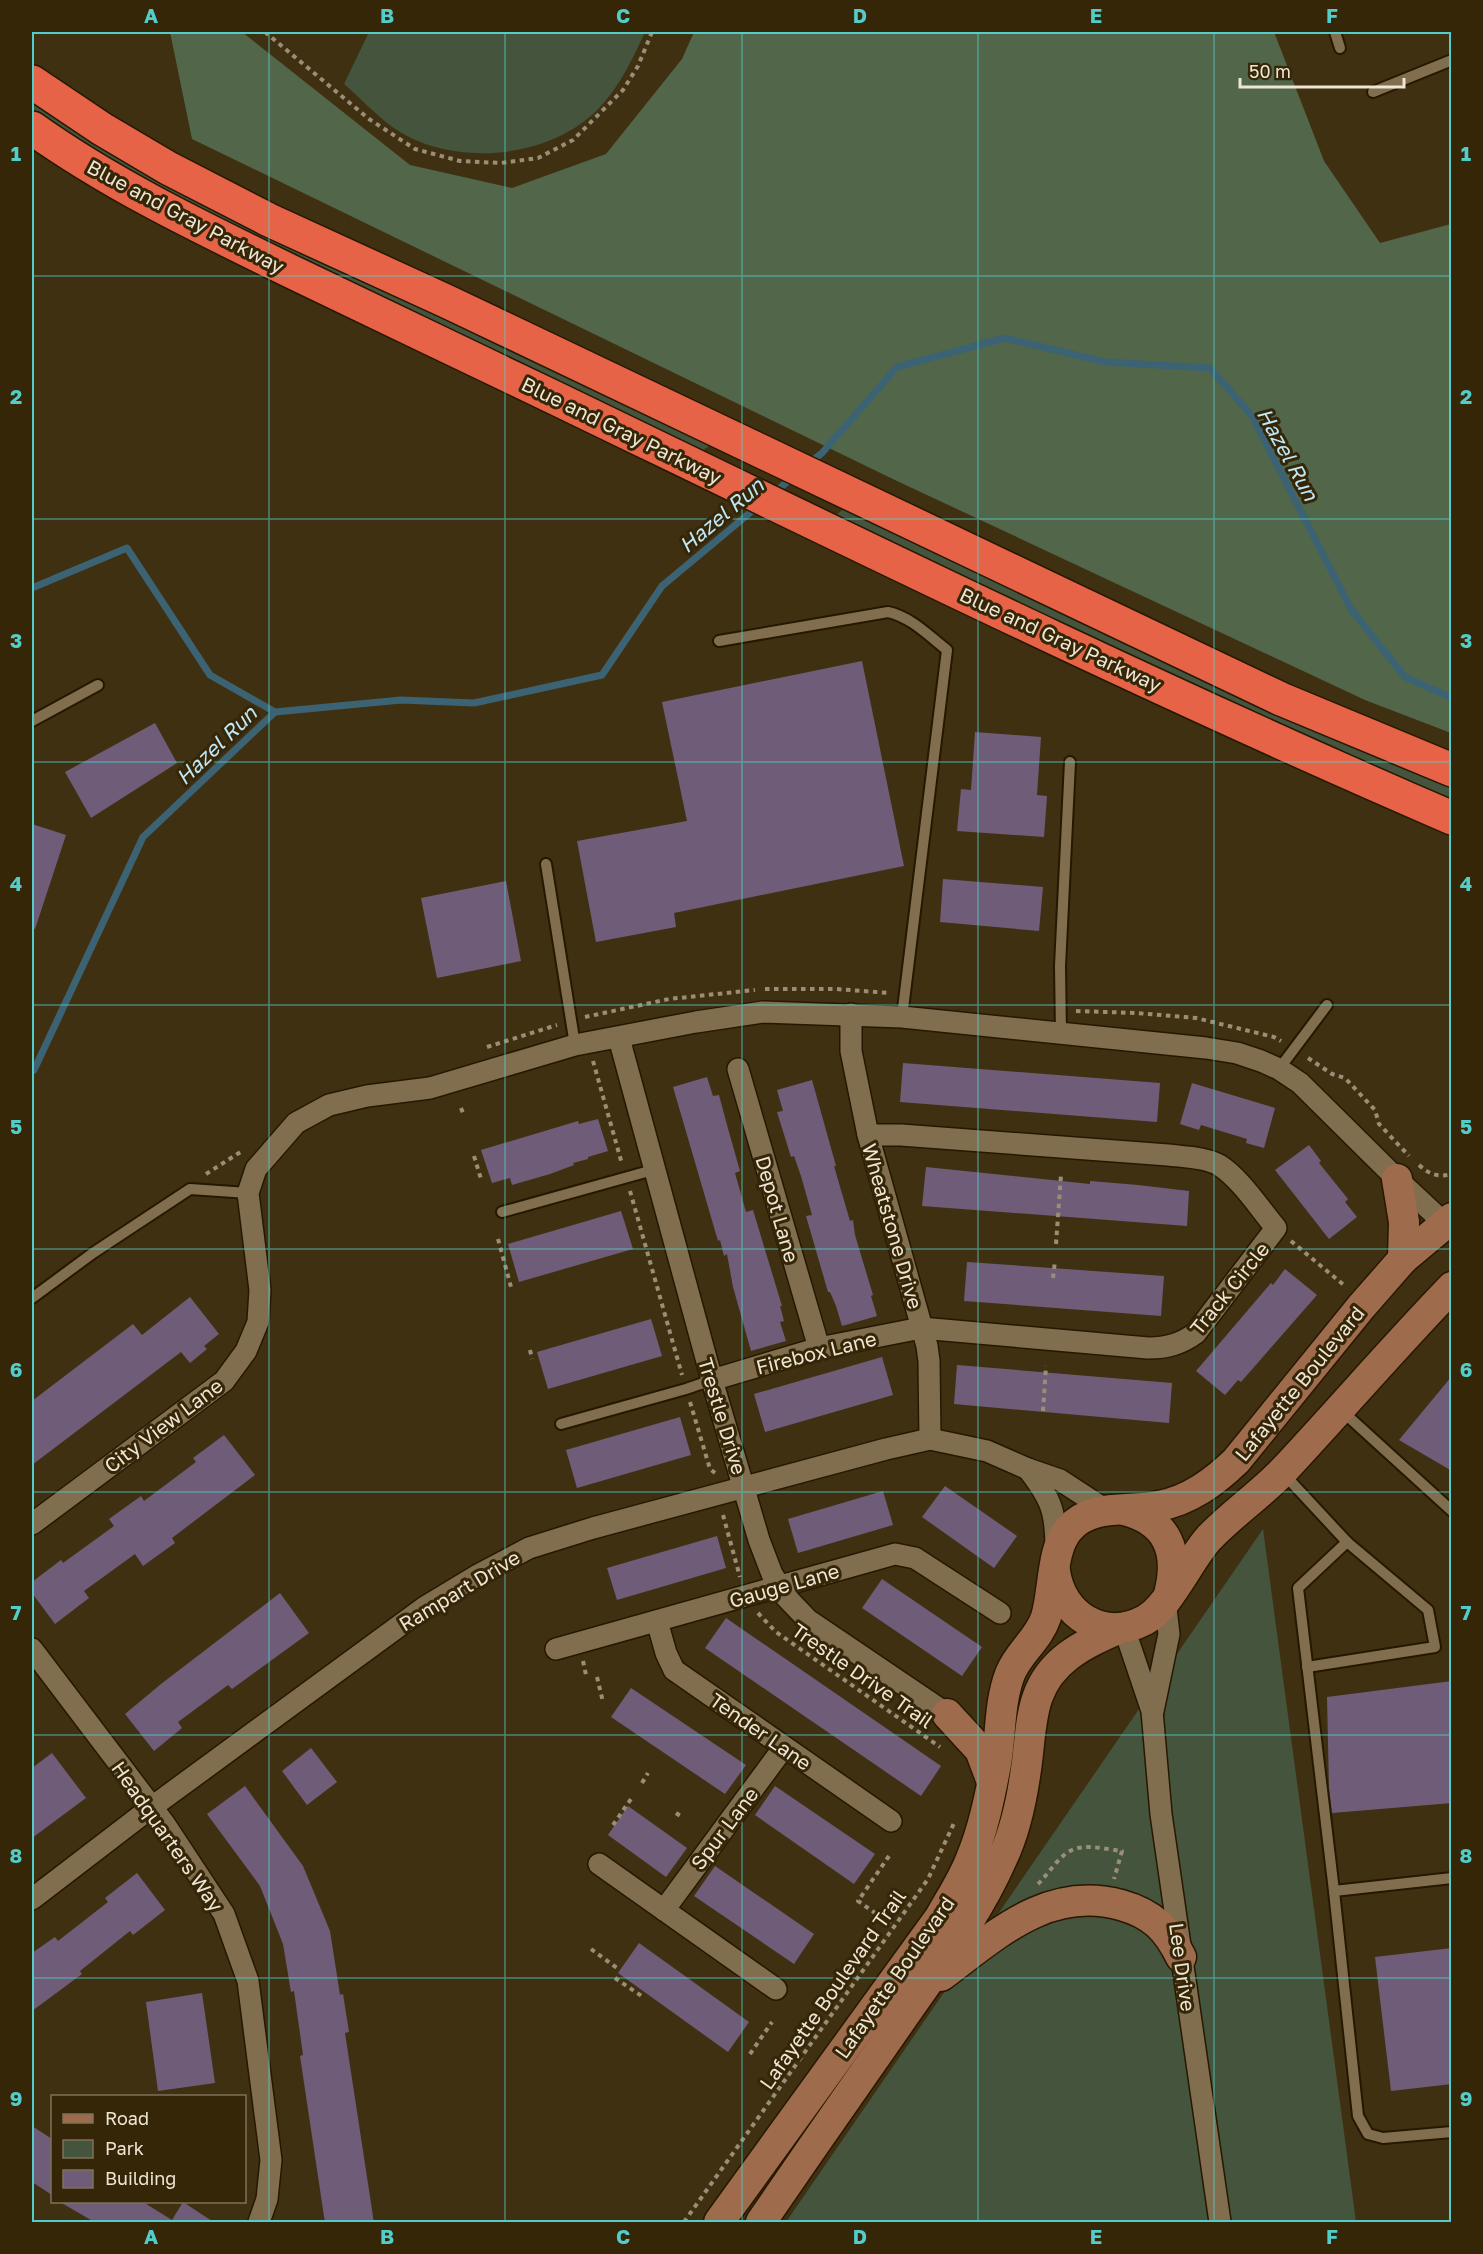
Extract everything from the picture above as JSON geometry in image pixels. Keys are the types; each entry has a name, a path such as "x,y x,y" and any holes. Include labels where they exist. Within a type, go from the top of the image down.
{"highway":[{"name":"Blue and Gray Parkway","path":"32,82 102,129 168,168 269,220 448,302 1281,699 1452,770"},
{"name":"Blue and Gray Parkway","path":"32,128 127,190 169,211 687,462 1311,757 1452,818"}],"main road":[{"path":"1397,1179 1404,1222 1403,1259"},
{"name":"Lafayette Boulevard","path":"719,2223 940,1917 969,1864 976,1846 992,1782 1005,1689 1017,1660 1044,1622 1056,1563 1068,1530 1089,1515 1159,1506 1197,1492 1217,1479 1236,1461 1403,1259 1449,1225"},
{"name":"Lafayette Boulevard","path":"761,2223 967,1925 1003,1858 1015,1821 1025,1776 1032,1713 1036,1697 1044,1682 1068,1656 1090,1642 1148,1618 1167,1597 1210,1537 1282,1472 1451,1287"},
{"path":"1115,1510 1146,1518 1165,1536 1170,1546 1174,1566 1167,1597"},
{"path":"1056,1563 1061,1595 1073,1611 1100,1626 1122,1628"},
{"path":"947,1714 964,1717 984,1711 1005,1689"},
{"path":"947,1714 980,1750 992,1782"},
{"path":"921,1991 997,1934 1029,1915 1066,1901 1086,1899 1111,1902 1137,1910 1155,1921 1169,1934 1181,1958"}],"street":[{"path":"248,1193 256,1169 279,1141 296,1123 329,1105 368,1096 430,1088 583,1050 619,1038 696,1022 763,1012 851,1014 902,1017 1237,1053 1279,1069 1300,1083 1397,1179 1449,1225"},
{"name":"Wheatstone Drive","path":"851,1014 851,1051 868,1135 929,1361 930,1439"},
{"name":"Trestle Drive","path":"619,1038 653,1170 712,1380 759,1540 772,1574 796,1609 808,1620 947,1714"},
{"name":"Depot Lane","path":"738,1069 819,1348"},
{"name":"Track Circle","path":"868,1135 901,1135 1168,1155 1211,1162 1231,1175 1276,1228 1196,1333 1186,1341 1174,1345 1148,1348 921,1328"},
{"name":"City View Lane","path":"32,1524 224,1381 246,1351 258,1322 260,1290 248,1193"},
{"name":"Firebox Lane","path":"712,1380 819,1348 921,1328"},
{"name":"Rampart Drive","path":"32,1899 152,1807 425,1607 529,1548 593,1528 930,1439 987,1452 1060,1480 1115,1510"},
{"path":"1028,1469 1045,1491 1051,1505 1056,1524 1056,1563"},
{"name":"Gauge Lane","path":"556,1648 889,1556 903,1555 915,1558 1000,1613"},
{"path":"1152,1711 1169,1634 1167,1597"},
{"name":"Tender Lane","path":"657,1621 666,1653 674,1670 891,1821"},
{"path":"1122,1628 1152,1711"},
{"name":"Headquarters Way","path":"32,1649 164,1823 224,1914 248,1981 271,2160 267,2199 260,2223"},
{"name":"Lee Drive","path":"1152,1711 1161,1814 1220,2223"},
{"name":"Spur Lane","path":"664,1910 784,1747"},
{"path":"599,1864 776,1989"}],"lane":[{"path":"1335,32 1340,48"},
{"path":"1373,92 1452,60"},
{"path":"719,640 888,612 899,614 907,619 947,650 902,1017"},
{"path":"32,721 98,685"},
{"path":"1060,1033 1060,966 1070,762"},
{"path":"546,864 583,1050"},
{"path":"1279,1069 1327,1005"},
{"path":"502,1212 653,1170"},
{"path":"32,1298 93,1253 190,1189 248,1193"},
{"path":"561,1424 712,1380"},
{"path":"1339,1408 1452,1511"},
{"path":"1282,1472 1347,1542 1428,1610 1435,1647 1307,1667"},
{"path":"1347,1542 1298,1588 1358,2116 1368,2134 1383,2138 1452,2132"},
{"path":"1334,1891 1452,1878"}],"path":[{"path":"265,32 369,119 415,149 460,161 501,163 538,158 573,140 623,90 638,66 652,32"},
{"path":"1084,1011 1196,1018 1274,1037"},
{"path":"583,1050 622,1164"},
{"path":"1312,1060 1332,1074 1345,1078 1375,1110 1378,1124 1429,1173 1437,1176 1452,1174"},
{"path":"474,1156 481,1179"},
{"path":"1056,1244 1060,1175"},
{"path":"630,1190 682,1375"},
{"path":"498,1239 511,1287"},
{"path":"1311,1258 1348,1288"},
{"path":"1053,1278 1054,1261"},
{"path":"530,1350 532,1359"},
{"path":"1043,1411 1046,1366"},
{"path":"689,1400 710,1468 715,1472"},
{"path":"724,1510 722,1517 743,1585"},
{"name":"Trestle Drive Trail","path":"753,1605 776,1632 947,1752"},
{"path":"597,1677 603,1702"},
{"path":"642,1782 648,1773"},
{"path":"613,1825 633,1796"},
{"path":"676,1813 682,1816"},
{"name":"Lafayette Boulevard Trail","path":"684,2223 928,1879 957,1817"},
{"path":"1031,1886 1041,1881 1063,1856 1073,1849 1091,1847 1122,1851 1111,1902"},
{"path":"889,1856 858,1901 895,1927"},
{"path":"591,1949 618,1968"},
{"path":"615,1978 643,1997"},
{"path":"750,2054 772,2022"}],"green space":[{"path":"170,32 242,32 410,165 512,188 606,154 682,59 694,32 1274,32 1324,161 1380,243 1451,224 1451,733 1365,700 897,481 192,139"},
{"path":"369,32 645,32 615,89 601,106 580,124 556,138 529,147 500,152 470,153 442,149 415,140 391,126 344,84"},
{"path":"32,96 715,442 699,453 258,243 32,116"},
{"path":"848,505 1451,783 1451,798 1372,769 834,517"},
{"path":"1263,1529 1356,2222 786,2222"}],"building":[{"path":"862,661 904,866 674,913 676,927 596,942 577,841 687,821 662,702"},
{"path":"155,723 177,763 91,818 65,772"},
{"path":"975,732 1041,737 1037,795 1047,796 1044,837 957,831 961,789 971,790"},
{"path":"32,824 66,835 35,929 32,928"},
{"path":"943,879 1043,887 1039,931 940,922"},
{"path":"506,881 521,961 437,978 421,898"},
{"path":"903,1063 1160,1083 1157,1122 900,1102"},
{"path":"707,1077 713,1096 719,1095 740,1171 735,1173 746,1212 753,1210 782,1306 780,1306 784,1321 780,1322 786,1341 751,1351 733,1287 727,1254 724,1256 720,1240 718,1241 673,1087"},
{"path":"812,1080 850,1221 853,1220 877,1316 842,1326 836,1306 828,1292 806,1216 812,1215 801,1176 794,1156 791,1157 777,1112 783,1111 777,1090"},
{"path":"1192,1083 1275,1108 1264,1148 1246,1143 1247,1139 1201,1125 1199,1130 1180,1124"},
{"path":"598,1119 608,1151 550,1174 512,1185 510,1178 492,1183 481,1150 578,1121 579,1124"},
{"path":"1309,1145 1321,1161 1319,1163 1348,1199 1345,1202 1357,1217 1329,1239 1275,1170"},
{"path":"926,1167 1090,1184 1090,1181 1189,1191 1187,1226 922,1206"},
{"path":"621,1211 633,1249 519,1282 508,1244"},
{"path":"967,1262 1164,1276 1161,1316 964,1301"},
{"path":"1285,1269 1317,1295 1241,1382 1238,1380 1225,1395 1196,1371"},
{"path":"190,1297 219,1334 204,1346 207,1349 190,1363 181,1352 32,1465 32,1401 133,1324 142,1335"},
{"path":"651,1319 662,1356 548,1389 537,1352"},
{"path":"882,1357 893,1395 765,1432 754,1394"},
{"path":"957,1365 1172,1383 1169,1423 954,1404"},
{"path":"1452,1376 1452,1471 1399,1440"},
{"path":"680,1417 691,1455 577,1488 566,1450"},
{"path":"224,1435 255,1475 172,1538 175,1543 143,1566 135,1554 84,1591 89,1598 55,1624 32,1593 32,1582 61,1560 63,1563 114,1526 109,1519 141,1496 144,1501 196,1462 193,1458"},
{"path":"945,1486 1017,1536 994,1568 922,1517"},
{"path":"883,1491 893,1525 798,1553 788,1519"},
{"path":"717,1536 726,1568 617,1600 607,1568"},
{"path":"882,1579 982,1647 962,1676 862,1608"},
{"path":"280,1593 309,1633 232,1689 228,1685 178,1722 182,1728 154,1751 125,1714"},
{"path":"726,1618 941,1766 921,1796 705,1648"},
{"path":"1452,1681 1452,1803 1332,1813 1329,1788 1327,1697"},
{"path":"631,1688 746,1765 725,1794 611,1717"},
{"path":"311,1748 337,1782 307,1805 282,1771"},
{"path":"52,1753 86,1798 32,1838 32,1768"},
{"path":"245,1786 303,1866 330,1931 340,1995 343,1994 349,2032 345,2033 374,2223 325,2223 300,2056 303,2055 294,1991 291,1992 283,1944 260,1886 207,1814"},
{"path":"775,1786 875,1854 854,1884 755,1815"},
{"path":"628,1806 687,1848 666,1877 608,1835"},
{"path":"715,1866 814,1934 794,1964 694,1896"},
{"path":"137,1873 165,1910 133,1935 130,1931 80,1971 82,1974 32,2011 32,1953 55,1937 58,1941 108,1902 105,1898"},
{"path":"639,1943 749,2022 728,2052 618,1973"},
{"path":"1452,1948 1452,2084 1391,2091 1375,1957"},
{"path":"202,1993 215,2083 158,2091 146,2002"},
{"path":"32,2126 51,2138 51,2194 32,2182"},
{"path":"62,2203 145,2203 172,2220 185,2203 215,2223 96,2223"}],"waterway":[{"name":"Hazel Run","path":"808,464 822,453 897,367 1005,338 1105,362 1210,368 1252,416 1351,609 1405,677 1452,698"},
{"name":"Hazel Run","path":"774,493 793,477"},
{"name":"Hazel Run","path":"32,1071 143,837 275,712 401,700 474,703 602,675 662,586 758,506"},
{"path":"32,588 127,548 210,675 275,712"}]}
